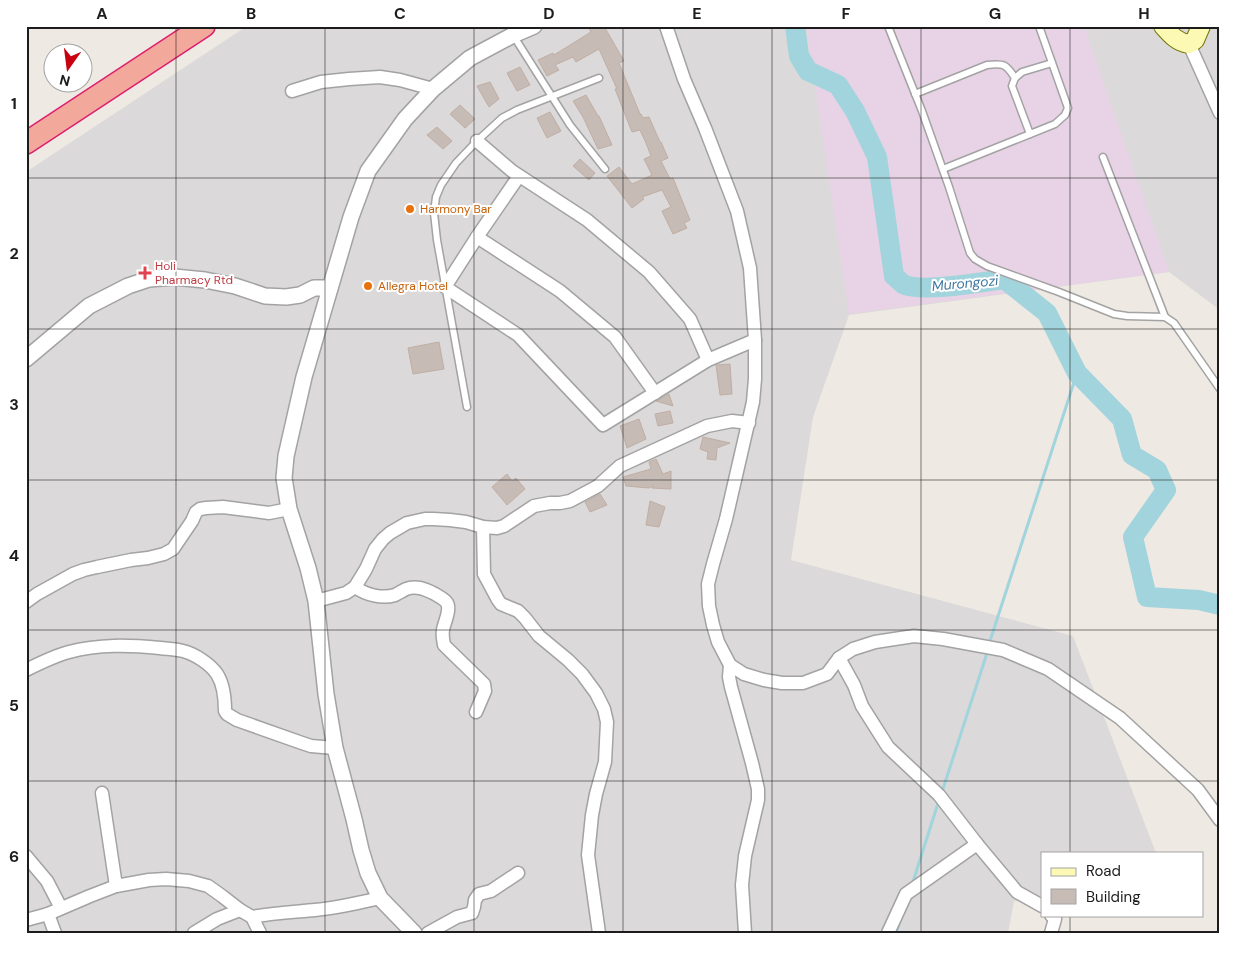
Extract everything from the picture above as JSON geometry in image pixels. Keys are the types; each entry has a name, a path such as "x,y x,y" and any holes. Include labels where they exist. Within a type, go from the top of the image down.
{"highway":[{"path":"26,143 204,26"}],"main road":[{"path":"1163,26 1176,39 1189,44 1194,40 1201,26"}],"street":[{"path":"414,933 380,898 360,850 354,819 335,748 326,694 316,601 308,568 289,509 284,478 286,456 304,377 351,216 368,171 405,119 432,89 470,58 534,26"},
{"path":"666,26 684,79 737,211 750,268 755,340 753,402 726,519 708,584 709,606 713,625 718,642 730,665 744,674 764,680 782,683 803,683 827,674 839,658 853,650 875,642 914,636 943,639 1003,650 1048,669 1120,718 1198,790 1220,820"},
{"path":"1189,44 1220,114"},
{"path":"292,91 321,82 380,77 400,80 432,89"},
{"path":"477,141 512,171 587,220 649,272 690,320 708,360"},
{"path":"520,176 477,237 445,288 518,335 603,425 708,360 755,340"},
{"path":"477,237 560,291 615,337 655,393"},
{"path":"26,359 89,306 128,286 150,279 174,277 205,280 235,286 265,296 300,296 314,288 330,288"},
{"path":"316,601 346,593 355,587 375,549 383,539 407,523 425,519 466,522 483,527 497,528 504,526 534,506 570,501 598,486 620,466 707,426 732,421 749,423"},
{"path":"26,602 73,574 84,570 164,554 173,549 196,512 200,509 224,508 269,513 289,509"},
{"path":"483,527 484,574 498,600 501,604 518,611 539,636 582,674 596,693 604,709 607,722 605,762 592,815 588,855 599,933"},
{"path":"355,587 368,594 386,596 395,595 413,587 423,588 447,604 448,609 442,631 444,645 484,684 485,691 476,712"},
{"path":"26,670 49,658 69,652 105,646 126,645 182,651 207,664 216,673 223,689 225,711 227,714 237,720 311,746 335,748"},
{"path":"839,658 854,685 868,717 888,747 939,795 1017,892 1041,905"},
{"path":"730,665 729,677 731,687 758,789 758,800 745,856 742,885 745,933"},
{"path":"102,793 116,886"},
{"path":"888,933 906,894 977,844"},
{"path":"26,856 47,881 61,908"},
{"path":"428,933 457,917 472,913 475,900 479,894 491,891 518,873"},
{"path":"26,920 48,914 116,886 166,879 189,881 208,886 252,917 260,933"},
{"path":"252,917 348,906 380,898"},
{"path":"194,933 217,919 240,910"},
{"path":"48,914 55,933"},
{"path":"1051,933 1055,919 1053,916"}],"lane":[{"path":"888,26 943,169 970,253 975,259 987,266 1114,314 1165,317 1174,322 1220,389"},
{"path":"943,169 1055,124 1065,115 1068,108 1039,26"},
{"path":"513,35 570,125 604,169"},
{"path":"915,94 987,65 999,63 1008,67 1015,78"},
{"path":"1030,134 1012,86 1015,78 1022,72 1052,63"},
{"path":"467,407 445,288 434,214 436,198 441,185 456,163 502,118 517,110 599,78"},
{"path":"1102,157 1165,317"}],"shaded area":[{"path":"247,26 1220,26 1220,310 1169,272 849,315 813,417 791,560 1073,636 1156,852 1041,852 1041,896 1014,901 1008,933 26,933 26,258 29,256 26,172"},
{"path":"806,26 1084,26 1169,272 849,314"}],"building":[{"path":"588,26 604,26 624,61 619,63 640,114 643,118 649,117 668,158 661,161 670,179 673,178 690,220 684,223 687,228 673,234 662,211 671,207 662,190 642,197 644,199 632,208 607,176 619,167 632,184 652,175 644,159 651,156 640,130 632,132 615,89 617,89 599,49 576,62 573,57 555,65 559,70 547,76 538,60 553,53 554,55 591,32"},
{"path":"520,67 530,85 517,91 507,73"},
{"path":"490,82 499,99 489,107 477,86"},
{"path":"586,95 599,116 612,145 598,149 573,101"},
{"path":"460,105 475,119 465,128 450,114"},
{"path":"550,112 561,131 547,138 537,118"},
{"path":"437,127 452,141 443,149 427,135"},
{"path":"580,159 595,173 589,180 573,166"},
{"path":"439,342 444,369 413,374 408,348"},
{"path":"730,364 732,394 720,395 716,365"},
{"path":"669,394 673,406 656,401 659,400"},
{"path":"670,411 673,423 658,426 655,414"},
{"path":"639,419 646,439 627,448 620,426"},
{"path":"703,437 730,443 717,448 716,460 707,459 708,452 700,449"},
{"path":"656,459 663,474 671,471 671,489 652,488 653,486 649,488 626,486 623,477 651,469 649,462"},
{"path":"507,474 512,481 516,478 525,489 507,505 492,487"},
{"path":"600,494 607,505 590,512 585,502"},
{"path":"650,501 665,507 659,527 646,525"}],"waterway":[{"name":"Murongozi","path":"795,26 799,56 808,71 838,85 855,111 877,157 894,276 903,284 923,287 952,286 1004,279 1047,313 1077,373 1122,419 1132,455 1157,470 1166,490 1133,537 1147,597 1199,600 1220,605"},
{"path":"989,644 1077,373"},
{"path":"942,792 988,650"},
{"path":"912,885 939,800"},
{"path":"896,933 901,919"}],"place":[{"name":"Harmony Bar","path":"410,209"},
{"name":"Holi Pharmacy Rtd","path":"145,273"},
{"name":"Allegra Hotel","path":"368,286"}]}
